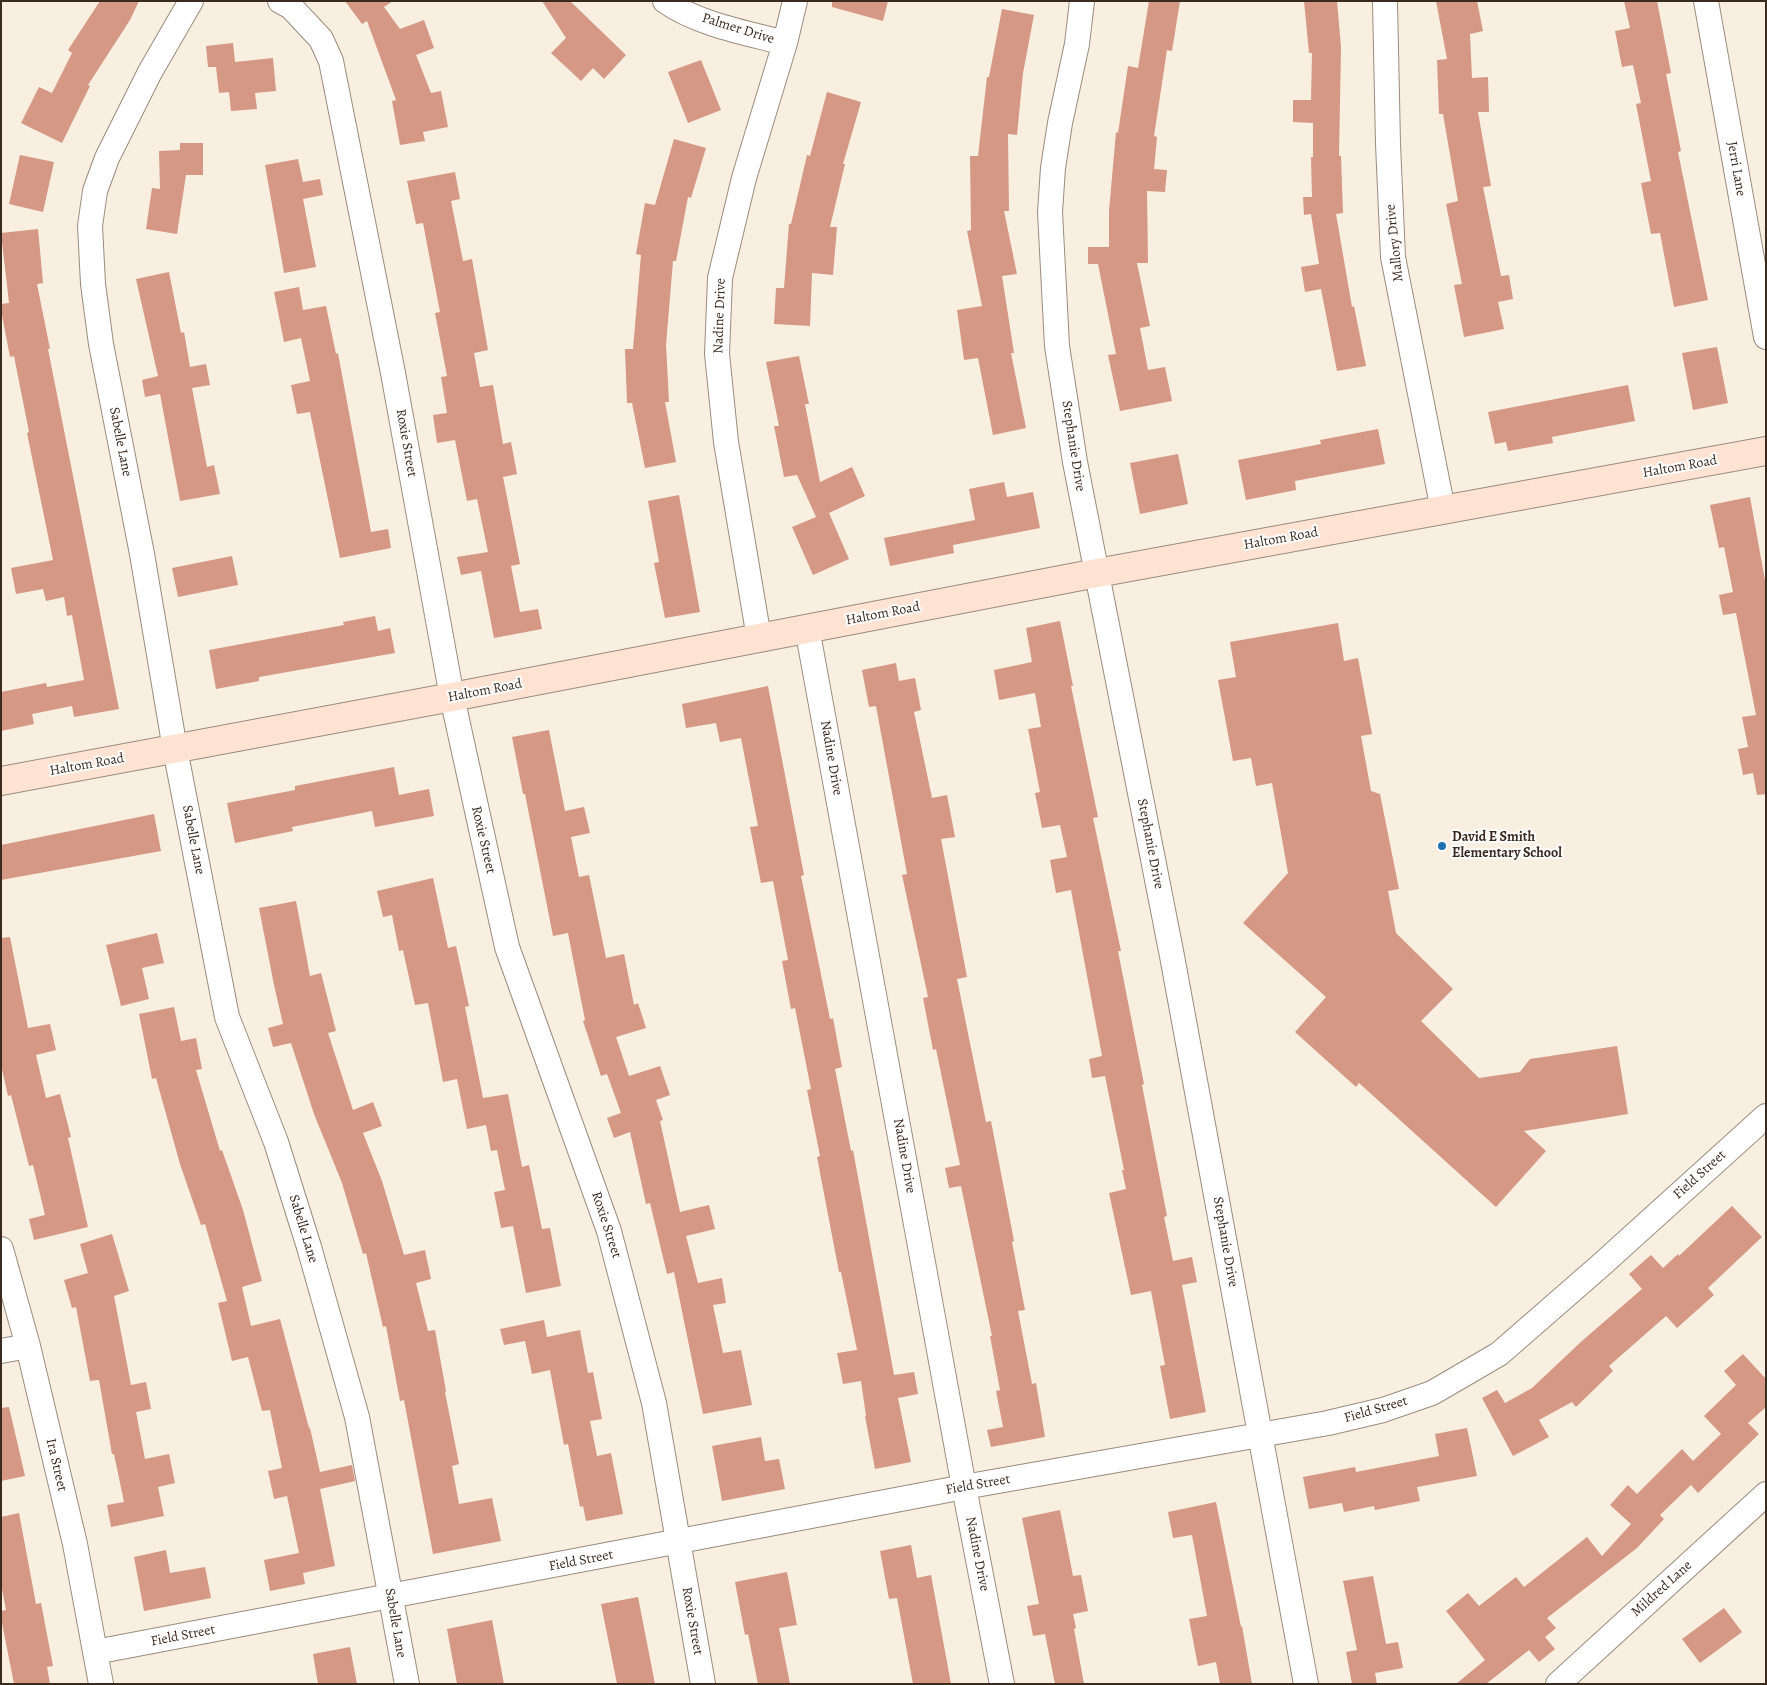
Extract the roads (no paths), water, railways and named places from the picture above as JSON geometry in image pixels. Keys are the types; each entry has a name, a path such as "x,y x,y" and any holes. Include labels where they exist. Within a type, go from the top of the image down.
{"main road":[{"name":"Haltom Road","path":"1,781 452,697 1096,573 1766,452"}],"street":[{"name":"Sabelle Lane","path":"191,1 150,72 107,158 95,192 90,226 93,284 101,344 142,554 175,749 227,1017 276,1142 309,1247 357,1417 407,1684"},
{"name":"Roxie Street","path":"280,1 291,7 321,39 331,61 394,373 452,697 507,947 609,1231 654,1403 703,1684"},
{"name":"Palmer Drive","path":"664,1 671,6 714,24 785,43"},
{"name":"Nadine Drive","path":"758,638 726,442 717,354 720,278 744,178 785,43 795,1"},
{"name":"Stephanie Drive","path":"1082,1 1077,44 1060,123 1053,168 1050,212 1057,346 1075,462 1172,956 1306,1684"},
{"name":"Mallory Drive","path":"1385,1 1388,144 1394,257 1443,510"},
{"name":"Jerri Lane","path":"1706,1 1766,337"},
{"name":"Nadine Drive","path":"807,628 964,1487 1002,1684"},
{"name":"Field Street","path":"95,1652 964,1487 1328,1423 1383,1410 1432,1393 1499,1354 1600,1266 1766,1116"},
{"name":"Ira Street","path":"1,1249 28,1346 75,1544 101,1684"},
{"path":"1,1351 28,1346"},
{"name":"Mildred Lane","path":"1558,1684 1766,1494"}],"place":[{"name":"David E Smith Elementary School","path":"1442,846"}]}
